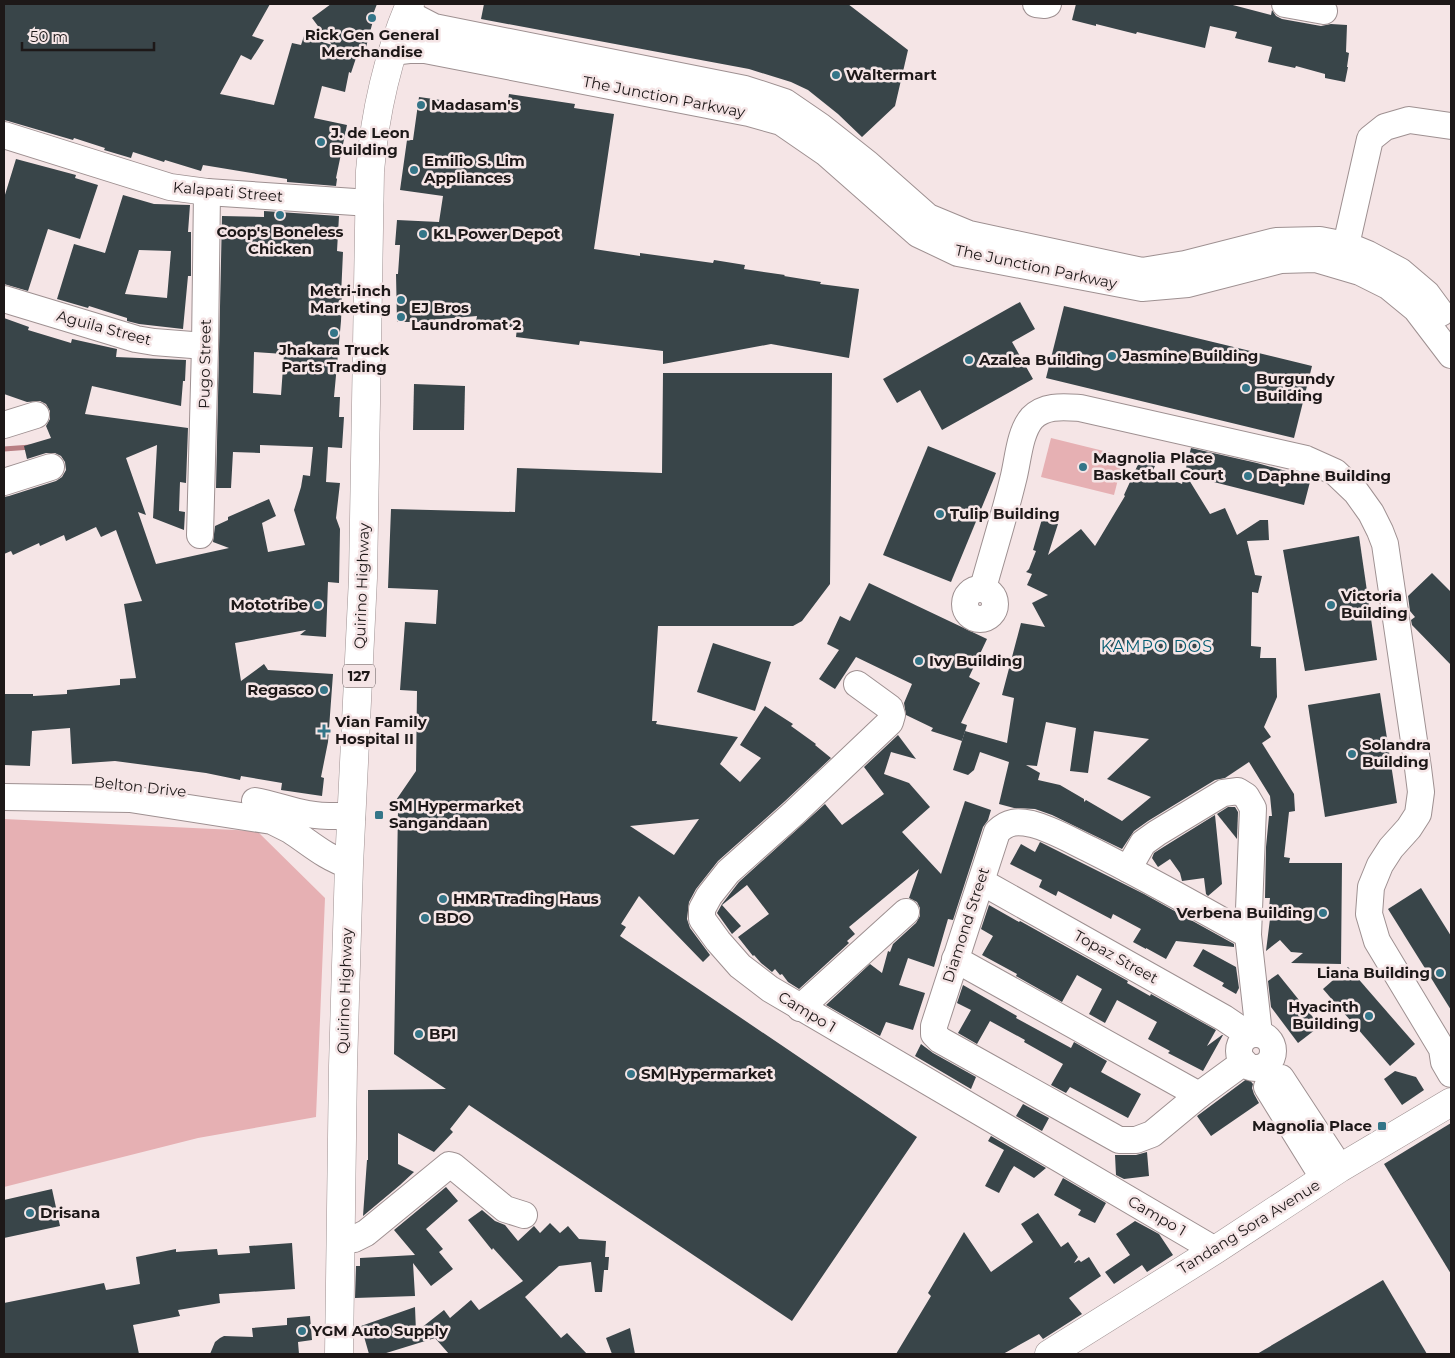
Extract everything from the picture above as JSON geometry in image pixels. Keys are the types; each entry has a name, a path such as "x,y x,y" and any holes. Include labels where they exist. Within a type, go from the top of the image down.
{"main road":[{"name":"Quirino Highway","path":"339,1354 343,1066 349,865 363,578 370,171 382,88 392,52 408,8"},
{"name":"Tandang Sora Avenue","path":"1049,1354 1332,1174 1451,1102"}],"street":[{"path":"1036,4 1048,4"},
{"path":"1285,4 1324,11"},
{"name":"The Junction Parkway","path":"408,8 434,27 745,89 785,102 820,126 868,164 923,226"},
{"name":"The Junction Parkway","path":"392,52 426,50 749,113 781,122 826,153 958,253 1142,288 1187,274 1276,240 1320,240 1346,245 1400,271 1427,294 1451,326"},
{"path":"1346,245 1370,139 1385,127 1409,120 1451,126"},
{"name":"Kalapati Street","path":"4,135 170,187 207,192 370,203"},
{"name":"Pugo Street","path":"200,535 207,192"},
{"name":"The Junction Parkway","path":"1187,274 1280,260 1316,259 1360,272 1388,286 1416,309 1451,355"},
{"name":"Aguila Street","path":"4,298 136,339 205,346"},
{"path":"983,588 1013,481 1024,431 1033,418 1047,409 1062,406 1080,408 1306,459 1335,472 1356,492 1371,513 1384,544 1420,792 1418,814 1380,865 1371,887 1369,914 1377,941 1447,1051 1444,1062 1451,1074"},
{"path":"4,425 36,415"},
{"path":"4,482 51,467"},
{"name":"Campo 1","path":"857,684 890,708 892,715 890,722 794,813 728,872 709,896 702,909 702,919 740,966 770,989 1215,1250"},
{"name":"Belton Drive","path":"4,780 82,790 130,799 274,813 352,816"},
{"name":"Belton Drive","path":"4,797 82,790"},
{"path":"1128,869 1143,843 1157,833 1223,793 1238,791 1246,796 1252,808 1248,935 1254,1035 1242,1043 1240,1048 1241,1058 1281,1078 1332,1174"},
{"name":"Belton Drive","path":"274,813 289,830 323,854 337,862 349,865"},
{"path":"302,839 308,814"},
{"name":"Diamond Street","path":"1248,935 1128,869 1052,831 1033,824 1016,822 1004,824 997,832 934,1026 934,1034 940,1040 1119,1140 1136,1140 1152,1134 1199,1095 1260,1069"},
{"name":"Topaz Street","path":"982,882 1254,1035"},
{"path":"800,1008 906,912"},
{"path":"955,959 1199,1095"},
{"path":"341,1240 354,1239 366,1233 449,1165 453,1166 504,1208 524,1215"}],"shaded area":[{"name":"Magnolia Place Basketball Court","path":"1051,438 1124,456 1114,495 1041,477"},
{"path":"4,819 257,831 325,898 316,1117 198,1138 4,1187"}],"building":[{"path":"4,4 270,4 252,36 264,40 251,60 241,55 220,94 274,105 292,43 301,45 304,36 332,45 312,18 331,4 377,4 372,17 374,17 365,51 359,49 351,73 349,72 345,92 322,86 314,118 347,125 336,186 287,182 287,179 203,165 201,171 133,152 131,158 74,138 73,140 4,120"},
{"name":"Waltermart","path":"484,4 848,4 908,50 895,106 862,137 838,114 808,90 791,82 749,69 481,19"},
{"path":"1076,4 1229,4 1271,15 1272,10 1276,16 1282,19 1321,26 1331,24 1347,25 1346,52 1349,53 1345,82 1325,78 1325,74 1296,66 1295,68 1268,62 1272,47 1235,38 1237,32 1210,26 1205,48 1137,32 1136,34 1072,20"},
{"path":"509,94 575,104 574,108 614,114 594,249 640,256 640,253 713,263 714,260 745,265 744,269 821,282 820,284 859,289 849,358 771,344 663,364 663,351 580,341 579,345 516,337 517,328 476,322 477,316 429,320 430,322 397,322 396,274 398,274 400,245 395,245 397,220 439,222 443,196 400,190 407,140 413,140 419,97 507,107"},
{"path":"16,159 76,175 75,178 98,185 80,239 48,229 28,291 4,284 4,198"},
{"path":"123,195 154,204 190,205 188,232 191,232 191,276 188,276 183,329 139,324 127,321 127,318 89,306 88,308 57,299 74,244 105,253","holes":["139,250 171,251 167,298 125,294"]},
{"path":"264,211 339,216 337,251 343,252 341,321 334,397 340,397 339,417 344,417 342,448 328,447 326,482 340,483 336,518 340,529 339,583 328,582 326,637 300,635 306,630 235,643 241,681 264,664 268,670 333,674 328,742 321,777 324,778 322,796 281,790 282,783 241,776 240,780 206,773 115,761 72,764 70,728 32,731 30,766 4,765 4,694 33,694 33,696 67,694 67,690 120,685 120,679 136,678 124,604 142,601 116,530 101,537 96,527 66,541 64,535 40,546 39,543 13,555 11,551 4,554 4,497 56,481 62,477 66,470 65,462 61,456 55,453 46,453 27,459 24,446 51,438 46,426 50,419 50,411 46,404 40,401 27,402 4,394 4,318 29,327 28,330 71,343 72,339 117,349 116,357 186,360 181,406 92,386 85,414 188,428 186,483 180,482 179,511 185,512 184,530 153,518 157,445 126,458 146,515 138,512 156,564 229,548 213,542 215,526 228,520 228,517 269,499 276,516 262,523 268,552 305,545 294,510 303,475 310,476 313,447 260,445 260,453 233,452 231,488 216,488 222,216 264,217","holes":["254,352 284,354 281,395 253,393"]},
{"name":"Azalea Building","path":"1020,302 1035,329 1012,342 1033,379 942,430 920,390 897,403 883,379"},
{"path":"1064,306 1312,366 1294,438 1046,378"},
{"path":"663,373 832,373 830,584 802,621 793,626 658,626 652,721 657,721 656,724 738,737 720,764 740,782 761,758 740,745 765,706 793,724 791,726 816,744 831,758 718,861 696,889 689,902 687,919 690,928 710,955 703,962 639,896 621,924 626,927 620,936 917,1137 792,1321 469,1105 450,1129 453,1132 434,1152 398,1133 398,1164 414,1172 363,1216 368,1160 368,1090 446,1089 394,1054 398,810 392,806 416,771 417,691 400,690 405,622 436,624 438,590 388,588 391,509 515,512 517,468 662,473","holes":["699,819 674,855 630,826"]},
{"path":"414,384 465,386 464,430 413,430"},
{"name":"Tulip Building","path":"928,446 996,473 951,582 883,555"},
{"path":"1191,448 1311,478 1304,505 1186,475 1210,514 1225,508 1237,535 1260,520 1268,520 1269,540 1247,541 1255,575 1262,576 1258,593 1252,592 1251,646 1261,647 1260,658 1276,658 1277,697 1264,727 1271,737 1262,743 1294,794 1295,811 1289,812 1284,857 1290,858 1289,863 1342,863 1341,964 1291,963 1303,953 1291,952 1280,940 1266,951 1270,919 1268,919 1270,898 1265,898 1266,847 1269,816 1272,816 1270,796 1249,762 1225,778 1215,780 1148,821 1134,831 1122,849 1052,815 1035,809 1014,808 999,804 1009,762 980,752 974,770 968,775 953,770 965,731 1007,743 1014,698 1002,695 1021,623 1045,627 1032,603 1048,595 1027,585 1032,574 1026,572 1036,551 1033,550 1042,519 1058,524 1048,555 1081,529 1095,546 1125,496 1140,460 1155,466 1152,472 1182,484","holes":["1046,722 1076,728 1070,771 1088,773 1094,731 1149,739 1107,779 1151,797 1122,821 1086,800 1084,802 1084,799 1060,785 1038,780 1040,773 1026,765 1037,766"]},
{"name":"Victoria Building","path":"1359,536 1377,660 1305,671 1283,550"},
{"path":"1432,573 1451,592 1451,665 1412,625 1411,620 1415,617 1410,611 1408,596"},
{"name":"Ivy Building","path":"869,583 987,639 969,677 980,683 961,723 967,725 962,741 931,731 933,728 906,715 904,703 912,684 856,657 835,689 819,679 839,650 827,644 840,616 850,621"},
{"path":"713,643 771,662 755,711 697,692"},
{"name":"Solandra Building","path":"1380,693 1397,803 1325,817 1308,705"},
{"path":"898,735 916,759 891,752 884,774 909,783 930,807 902,832 941,874 965,801 991,810 988,820 983,827 953,920 948,919 934,967 908,958 899,985 925,993 913,1030 886,1022 880,1036 826,1005 870,964 882,973 888,951 890,952 893,944 916,923 920,916 920,908 917,902 909,898 919,869 849,927 855,934 847,941 849,943 799,989 788,982 775,969 772,972 761,963 738,937 769,914 747,885 722,905 741,926 732,934 717,913 722,904 739,882 825,804 842,825 884,794 864,767"},
{"path":"1228,807 1235,807 1238,812 1237,839 1217,814"},
{"path":"1215,815 1222,884 1208,896 1206,894 1204,878 1182,881 1180,873 1170,859 1158,867 1152,858 1154,853"},
{"path":"1040,842 1144,894 1234,944 1234,947 1176,941 1166,959 1133,942 1141,929 1113,914 1111,919 1058,891 1056,896 1039,887 1042,880 1010,864 1021,844 1035,852"},
{"name":"Liana Building","path":"1421,888 1451,936 1451,1010 1388,909"},
{"path":"989,905 1128,981 1127,983 1150,996 1151,994 1216,1030 1207,1046 1223,1035 1203,1071 1168,1053 1170,1051 1148,1039 1157,1022 1117,1000 1105,1023 1089,1014 1102,989 1077,975 1062,1002 982,955 993,936 981,929"},
{"path":"1203,949 1236,967 1239,988 1236,994 1222,986 1224,983 1193,966"},
{"name":"Hyacinth Building","path":"1348,967 1415,1044 1390,1066 1323,989"},
{"path":"1278,974 1320,1026 1298,1043 1271,1007 1268,981"},
{"path":"963,985 1017,1016 1016,1018 1071,1048 1074,1042 1107,1061 1101,1072 1141,1094 1128,1118 1070,1087 1066,1093 1051,1085 1063,1064 990,1021 977,1044 958,1033 971,1010 957,1003"},
{"path":"921,1044 933,1053 976,1077 971,1089 915,1056"},
{"path":"1395,1071 1416,1077 1424,1090 1402,1105 1384,1079"},
{"path":"1248,1078 1253,1084 1252,1088 1259,1103 1211,1136 1197,1116"},
{"path":"1023,1104 1049,1118 1042,1131 1016,1116"},
{"path":"1451,1123 1451,1274 1384,1164"},
{"path":"991,1136 1046,1168 1034,1178 1014,1166 999,1193 985,1186 1004,1150 988,1141"},
{"path":"1147,1152 1149,1176 1124,1179 1116,1175 1115,1155 1136,1155"},
{"path":"1063,1178 1106,1203 1095,1223 1078,1215 1081,1210 1054,1195"},
{"path":"446,1187 458,1201 426,1229 443,1249 439,1252 453,1269 431,1286 413,1263 415,1296 355,1298 356,1266 360,1266 360,1258 415,1255 394,1230"},
{"name":"Drisana","path":"52,1189 60,1226 4,1238 4,1200"},
{"path":"482,1210 495,1221 505,1225 518,1241 534,1226 540,1233 550,1223 560,1233 568,1226 579,1239 606,1241 605,1257 609,1257 608,1270 604,1270 602,1292 595,1292 591,1262 559,1266 525,1297 561,1338 567,1333 587,1354 449,1354 435,1338 383,1354 369,1354 361,1326 415,1307 416,1332 444,1310 450,1318 471,1300 479,1310 523,1281 493,1248 492,1250 468,1220"},
{"path":"1038,1213 1061,1247 1068,1242 1078,1257 1074,1263 1079,1260 1081,1262 1089,1257 1101,1276 1069,1298 1082,1314 1043,1339 1039,1334 1003,1354 896,1354 931,1296 928,1293 964,1232 991,1272 1033,1242 1021,1224"},
{"path":"1135,1221 1159,1234 1173,1255 1147,1272 1142,1265 1114,1284 1105,1272 1130,1255 1116,1234"},
{"path":"292,1243 295,1289 219,1294 220,1303 178,1310 180,1316 133,1325 139,1354 4,1354 4,1303 104,1283 106,1290 140,1284 136,1257 176,1249 176,1252 217,1249 218,1255 250,1253 249,1246"},
{"path":"1383,1280 1427,1354 1257,1354"},
{"path":"310,1316 312,1340 298,1342 299,1354 210,1354 215,1342 224,1336 253,1337 252,1328 287,1325 287,1318"},
{"path":"630,1328 635,1354 612,1354 606,1338"}],"waterway":[{"path":"4,449 31,447"}],"place":[{"name":"Rick Gen General Merchandise","path":"372,18"},
{"name":"Waltermart","path":"836,75"},
{"name":"Madasam's","path":"421,105"},
{"name":"J. de Leon Building","path":"321,142"},
{"name":"Emilio S. Lim Appliances","path":"414,170"},
{"name":"Coop's Boneless Chicken","path":"280,215"},
{"name":"KL Power Depot","path":"423,234"},
{"name":"Metri-inch Marketing","path":"401,300"},
{"name":"EJ Bros Laundromat 2","path":"401,317"},
{"name":"Jhakara Truck Parts Trading","path":"334,333"},
{"name":"Jasmine Building","path":"1112,356"},
{"name":"Azalea Building","path":"969,360"},
{"name":"Burgundy Building","path":"1246,388"},
{"name":"Magnolia Place Basketball Court","path":"1083,467"},
{"name":"Daphne Building","path":"1248,476"},
{"name":"Tulip Building","path":"940,514"},
{"name":"Mototribe","path":"318,605"},
{"name":"Victoria Building","path":"1331,605"},
{"name":"Ivy Building","path":"919,661"},
{"name":"Regasco","path":"324,690"},
{"name":"Vian Family Hospital II","path":"324,731"},
{"name":"Solandra Building","path":"1352,754"},
{"name":"SM Hypermarket Sangandaan","path":"379,815"},
{"name":"HMR Trading Haus","path":"443,899"},
{"name":"Verbena Building","path":"1323,913"},
{"name":"BDO","path":"425,918"},
{"name":"Liana Building","path":"1440,973"},
{"name":"Hyacinth Building","path":"1369,1016"},
{"name":"BPI","path":"419,1034"},
{"name":"SM Hypermarket","path":"631,1074"},
{"name":"Magnolia Place","path":"1382,1126"},
{"name":"Drisana","path":"30,1213"},
{"name":"YGM Auto Supply","path":"302,1331"}],"district":[{"name":"KAMPO DOS","path":"1157,646"}]}
